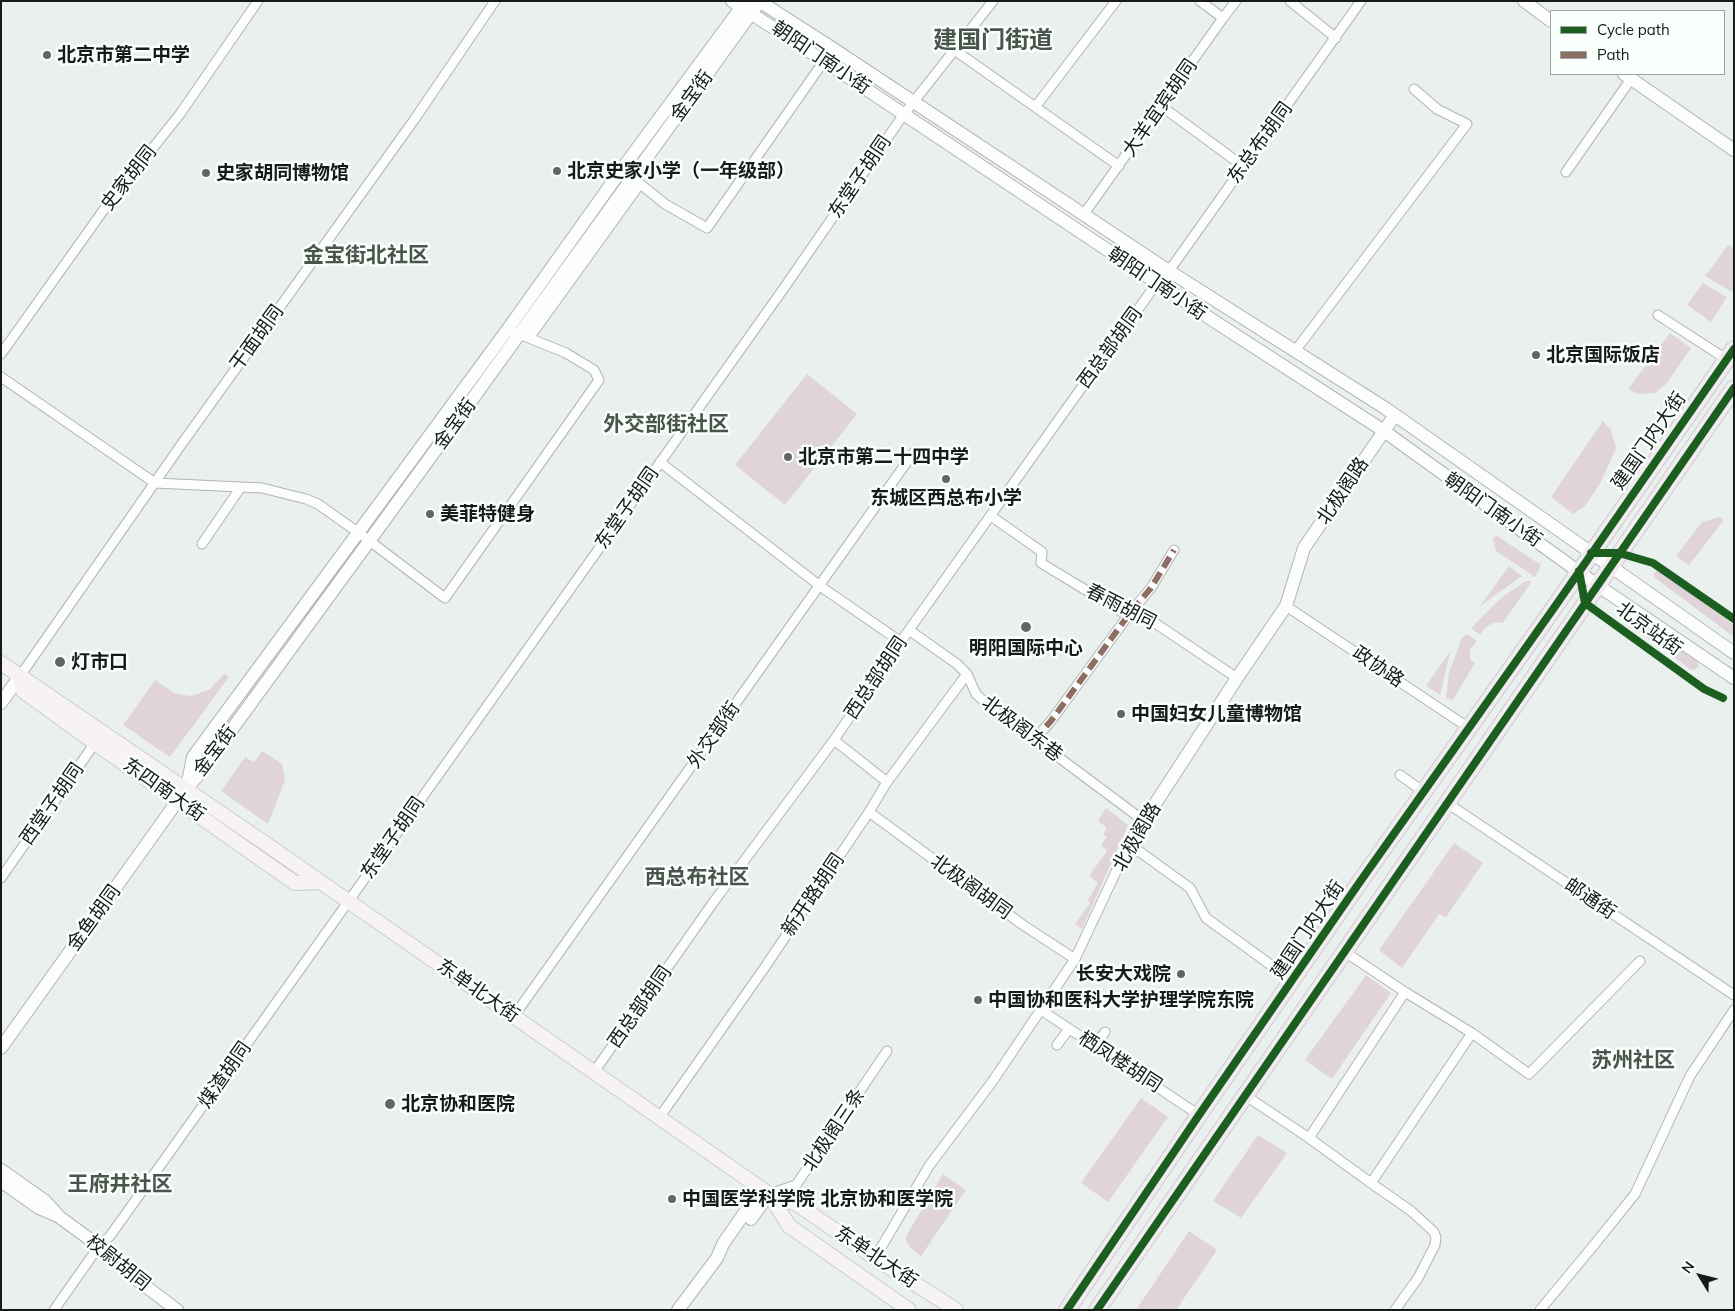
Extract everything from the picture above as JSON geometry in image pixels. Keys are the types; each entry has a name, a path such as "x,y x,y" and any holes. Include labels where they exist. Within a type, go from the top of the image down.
{"highway":[{"name":"建国门内大街","path":"1067,1310 1357,886 1730,354"},
{"name":"建国门内大街","path":"1597,585 1732,393"},
{"path":"1097,1310 1597,585"}],"main road":[{"name":"朝阳门南小街","path":"750,4 824,61 1156,283 1384,431 1597,585"},
{"name":"朝阳门南小街","path":"750,4 832,48 1169,271 1395,415 1610,566"},
{"name":"金宝街","path":"182,794 200,773 370,541 518,334 622,169 750,4"},
{"name":"金宝街","path":"182,794 193,757 359,533 518,334 636,182 750,4"},
{"path":"1532,4 1550,20"},
{"path":"1628,76 1734,150"},
{"name":"北极阁路","path":"1129,844 1286,606 1304,548 1395,415"},
{"name":"北京站街","path":"1610,566 1734,653"},
{"name":"北京站街","path":"1597,585 1734,678"},
{"name":"东四南大街","path":"1,663 99,737 182,794"},
{"path":"1,703 20,676"},
{"name":"东单北大街","path":"182,794 321,882 765,1191 797,1204 875,1258 956,1310"},
{"name":"金鱼胡同","path":"1,1048 182,794"},
{"name":"校尉胡同","path":"1,1170 45,1201 58,1216"},
{"name":"校尉胡同","path":"1,1182 39,1208 58,1216 100,1246 128,1273 177,1310"},
{"path":"678,1310 717,1258 729,1248 765,1191"},
{"name":"东单北大街","path":"765,1191 789,1226 909,1310"}],"street":[{"name":"史家胡同","path":"1,354 105,208 180,114 258,1"},
{"name":"干面胡同","path":"20,676 234,369 408,128 495,1"},
{"name":"东堂子胡同","path":"348,901 784,288 904,114 992,1"},
{"path":"1036,106 1116,1"},
{"path":"1200,1 1223,18"},
{"name":"大羊宜宾胡同","path":"1084,214 1236,1"},
{"path":"1290,1 1336,38"},
{"name":"东总布胡同","path":"1156,283 1169,271 1361,1"},
{"path":"953,49 1119,166"},
{"path":"622,169 665,204 707,228 824,61"},
{"path":"1566,172 1628,76"},
{"path":"1296,351 1467,124 1438,109 1414,89"},
{"path":"1161,106 1243,166"},
{"name":"西总部胡同","path":"594,1072 715,900 834,740 909,630 1156,283"},
{"path":"1658,315 1730,354"},
{"path":"1,377 155,484 262,488 306,499 330,512 445,598 599,380 594,370 566,353 518,334"},
{"name":"外交部街","path":"514,1016 914,452"},
{"path":"660,462 820,586 901,642"},
{"path":"202,544 241,487"},
{"name":"春雨胡同","path":"990,516 1042,552 1041,563 1122,612 1143,615 1237,678"},
{"path":"1034,740 1051,721 1130,613 1151,588 1174,550"},
{"name":"政协路","path":"1286,606 1469,728"},
{"name":"北极阁东巷","path":"909,630 957,664 967,674 976,694 1000,716 1144,821"},
{"name":"新开路胡同","path":"660,1118 765,967 888,782 967,674"},
{"name":"西堂子胡同","path":"1,878 99,737"},
{"path":"834,740 888,782"},
{"path":"1400,775 1424,792"},
{"name":"邮通街","path":"1446,803 1734,996"},
{"name":"北极阁胡同","path":"869,812 1023,925 1075,959"},
{"path":"1129,844 1190,888 1206,918 1293,980"},
{"name":"北极阁路","path":"875,1258 929,1166 992,1082 1075,959 1129,844"},
{"name":"煤渣胡同","path":"54,1310 100,1246 110,1236 348,901"},
{"path":"1345,952 1472,1033 1529,1074 1640,961"},
{"path":"1308,1138 1405,992"},
{"name":"栖凤楼胡同","path":"1040,1010 1199,1115"},
{"path":"1540,1310 1635,1194 1690,1076 1734,1010"},
{"path":"1057,1045 1069,1029"},
{"path":"1095,1046 1105,1032"},
{"path":"1371,1183 1472,1033"},
{"name":"北极阁三条","path":"765,1191 796,1184 887,1052"},
{"path":"1246,1096 1411,1210 1433,1231 1436,1237 1435,1245 1418,1278 1395,1310"}],"shaded area":[{"path":"1728,245 1734,249 1734,289 1732,292 1705,276"},
{"path":"1703,283 1727,297 1711,322 1687,305"},
{"path":"1670,333 1691,348 1666,384 1655,393 1639,394 1628,389"},
{"path":"807,374 857,414 785,505 735,465"},
{"path":"1603,421 1611,430 1616,448 1601,482 1585,506 1573,514 1551,497"},
{"path":"1719,517 1724,520 1689,565 1676,556 1702,522"},
{"path":"1497,536 1541,565 1535,577 1496,551 1493,538"},
{"path":"1509,566 1522,576 1480,606"},
{"path":"1662,572 1734,625 1734,637 1654,577 1654,573"},
{"path":"1526,581 1532,581 1503,623 1495,622 1486,627 1480,635 1471,628 1502,597"},
{"path":"1630,613 1697,661 1699,666 1694,670 1690,669 1628,624 1625,617"},
{"path":"1467,634 1477,641 1470,649 1470,659 1475,663 1453,700 1446,698 1449,672 1462,638"},
{"path":"1451,650 1440,695 1426,686"},
{"path":"224,674 229,677 170,757 123,725 155,680 174,693 192,696 210,689"},
{"path":"262,751 282,764 285,780 268,824 221,791 245,757 254,762"},
{"path":"1106,808 1128,825 1082,929 1075,924 1090,903 1088,900 1098,883 1089,876 1107,851 1101,845 1107,837 1103,834 1107,828 1098,821"},
{"path":"1454,843 1483,863 1446,917 1439,914 1402,968 1379,950"},
{"path":"1366,975 1391,993 1332,1079 1305,1060"},
{"path":"1141,1098 1168,1117 1108,1202 1081,1183"},
{"path":"1258,1135 1287,1153 1241,1218 1213,1201"},
{"path":"943,1174 966,1190 921,1256 910,1248 906,1236"},
{"path":"1189,1231 1217,1250 1176,1310 1136,1310"}],"marked path":[{"path":"1034,740 1051,721 1130,613 1151,588 1174,550"}],"cycle path":[{"path":"1067,1310 1357,886 1734,349"},
{"path":"1097,1310 1734,388"},
{"path":"1591,553 1619,553 1653,563 1734,619"},
{"path":"1579,571 1585,603 1704,689 1723,698"}],"place":[{"name":"北京市第二中学","path":"47,55"},
{"name":"北京史家小学（一年级部）","path":"557,171"},
{"name":"史家胡同博物馆","path":"206,173"},
{"name":"北京国际饭店","path":"1536,355"},
{"name":"北京市第二十四中学","path":"788,457"},
{"name":"东城区西总布小学","path":"946,479"},
{"name":"美菲特健身","path":"430,514"},
{"name":"明阳国际中心","path":"1026,627"},
{"name":"灯市口","path":"60,662"},
{"name":"中国妇女儿童博物馆","path":"1121,714"},
{"name":"长安大戏院","path":"1181,974"},
{"name":"中国协和医科大学护理学院东院","path":"978,1000"},
{"name":"北京协和医院","path":"390,1104"},
{"name":"中国医学科学院 北京协和医学院","path":"672,1199"}],"district":[{"name":"建国门街道","path":"993,41"},
{"name":"金宝街北社区","path":"366,256"},
{"name":"外交部街社区","path":"666,425"},
{"name":"西总布社区","path":"697,878"},
{"name":"苏州社区","path":"1633,1061"},
{"name":"王府井社区","path":"120,1185"}]}
